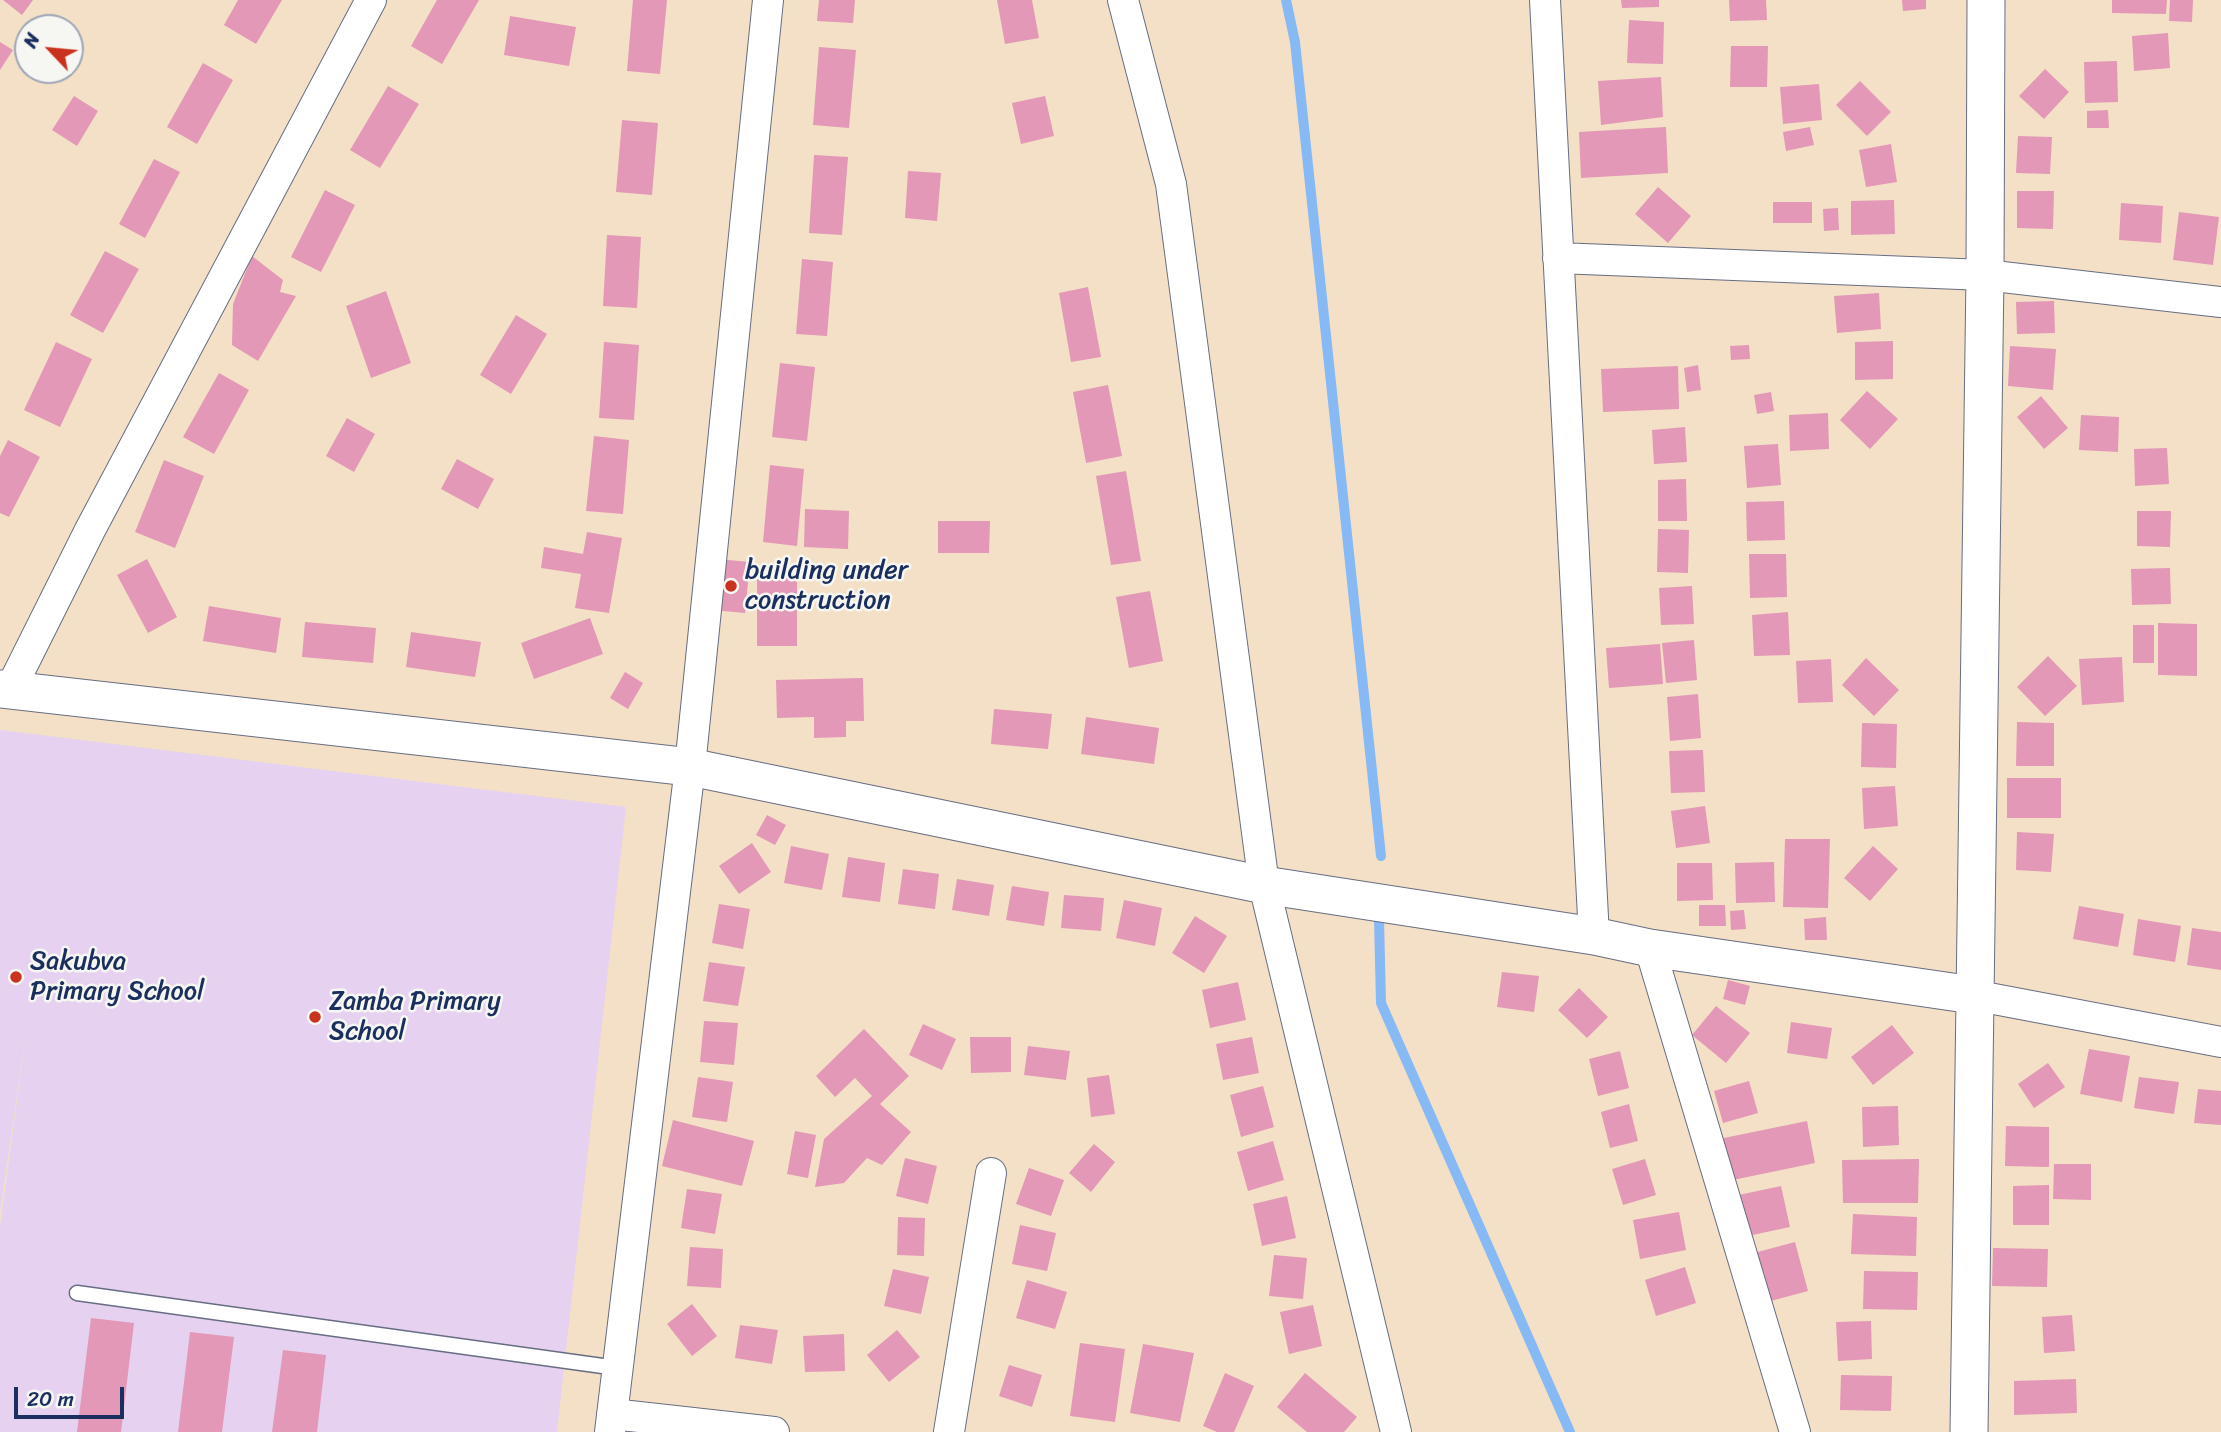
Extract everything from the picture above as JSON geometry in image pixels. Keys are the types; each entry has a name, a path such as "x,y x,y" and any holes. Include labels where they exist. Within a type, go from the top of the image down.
{"street":[{"path":"371,0 5,689 690,767 1264,885 1594,936 1650,948 1973,995 2221,1042"},
{"path":"768,0 690,767 611,1423 774,1432"},
{"path":"1123,0 1171,184 1264,885 1396,1432"},
{"path":"1545,0 1594,936"},
{"path":"1969,1432 1985,275 1986,0"},
{"path":"1558,258 1985,275 2221,302"},
{"path":"1650,948 1795,1432"},
{"path":"949,1432 991,1173"}],"lane":[{"path":"77,1293 617,1368"}],"shaded area":[{"name":"Zamba Primary School","path":"0,730 626,807 557,1432 0,1432 0,1226 27,1027 0,1213"}],"building":[{"path":"3,0 33,0 21,14"},
{"path":"238,0 282,0 256,44 224,25"},
{"path":"437,0 479,0 442,64 411,46"},
{"path":"633,0 667,0 660,74 627,71"},
{"path":"819,0 855,0 853,23 817,21"},
{"path":"997,0 1032,0 1039,38 1005,44"},
{"path":"1621,0 1659,0 1659,7 1622,8"},
{"path":"1729,0 1766,0 1767,20 1730,21"},
{"path":"1902,0 1926,0 1926,9 1903,11"},
{"path":"2112,0 2167,0 2166,14 2112,13"},
{"path":"2170,0 2193,0 2192,22 2169,21"},
{"path":"510,16 576,27 569,66 504,55"},
{"path":"1629,20 1664,22 1663,64 1627,63"},
{"path":"2168,33 2170,68 2134,71 2132,36"},
{"path":"0,42 13,50 0,70"},
{"path":"1731,46 1768,46 1767,87 1730,87"},
{"path":"819,47 856,50 849,128 813,125"},
{"path":"2117,61 2118,102 2085,103 2084,62"},
{"path":"203,63 233,80 197,144 167,127"},
{"path":"2045,69 2069,92 2044,119 2019,96"},
{"path":"1661,77 1663,117 1601,125 1598,81"},
{"path":"1860,81 1891,112 1867,136 1836,105"},
{"path":"1819,84 1822,120 1783,124 1780,87"},
{"path":"388,86 419,104 380,168 350,150"},
{"path":"74,96 98,111 77,146 52,130"},
{"path":"1045,96 1054,136 1021,144 1012,103"},
{"path":"2108,110 2109,128 2087,128 2087,111"},
{"path":"622,120 658,123 652,195 616,192"},
{"path":"1666,127 1668,173 1581,178 1579,132"},
{"path":"1810,127 1814,145 1786,151 1783,132"},
{"path":"2018,136 2052,137 2050,174 2016,173"},
{"path":"1891,144 1897,182 1866,187 1859,150"},
{"path":"814,155 848,157 842,235 809,233"},
{"path":"154,159 180,172 145,238 119,224"},
{"path":"908,171 941,173 937,221 905,218"},
{"path":"1658,187 1691,216 1668,243 1635,214"},
{"path":"325,190 355,205 321,272 291,257"},
{"path":"2017,191 2054,191 2053,229 2017,228"},
{"path":"1894,200 1895,234 1851,235 1851,201"},
{"path":"1773,202 1812,202 1812,223 1773,223"},
{"path":"2121,203 2163,206 2161,243 2119,240"},
{"path":"1838,208 1839,230 1824,231 1823,209"},
{"path":"2179,212 2219,217 2213,265 2173,260"},
{"path":"607,235 641,237 637,308 603,306"},
{"path":"105,251 139,269 103,333 70,315"},
{"path":"252,256 283,280 280,292 296,296 258,361 232,345 233,304"},
{"path":"802,259 833,262 827,336 796,334"},
{"path":"1088,287 1101,357 1071,362 1059,293"},
{"path":"386,291 411,363 371,378 346,306"},
{"path":"1879,293 1881,329 1837,333 1834,296"},
{"path":"2054,301 2055,333 2017,334 2016,302"},
{"path":"516,315 547,334 511,394 480,375"},
{"path":"1893,341 1893,379 1855,380 1855,342"},
{"path":"56,342 92,359 60,427 24,410"},
{"path":"604,342 639,345 634,420 599,418"},
{"path":"1749,345 1750,359 1731,360 1730,346"},
{"path":"2010,346 2056,349 2053,390 2008,386"},
{"path":"780,363 815,367 807,441 772,437"},
{"path":"1698,365 1701,390 1687,392 1684,368"},
{"path":"1678,366 1679,409 1603,412 1601,369"},
{"path":"219,373 249,390 214,454 183,437"},
{"path":"1108,385 1122,456 1086,463 1073,392"},
{"path":"1867,391 1898,419 1870,449 1840,420"},
{"path":"1771,392 1774,411 1757,414 1754,395"},
{"path":"2041,396 2068,428 2044,449 2017,417"},
{"path":"1828,413 1829,449 1790,451 1789,415"},
{"path":"2081,415 2119,417 2118,452 2079,450"},
{"path":"347,418 375,434 354,472 326,456"},
{"path":"1685,427 1687,462 1654,464 1652,430"},
{"path":"594,436 629,440 623,514 586,511"},
{"path":"8,440 40,457 9,517 0,513 0,456"},
{"path":"1778,444 1781,485 1747,488 1744,446"},
{"path":"2167,448 2169,484 2135,486 2134,449"},
{"path":"457,459 494,479 478,509 441,489"},
{"path":"164,460 204,476 175,548 135,532"},
{"path":"770,465 804,469 797,546 763,542"},
{"path":"1126,471 1141,561 1111,565 1096,476"},
{"path":"1686,479 1687,521 1658,521 1658,480"},
{"path":"1784,501 1785,540 1747,541 1746,502"},
{"path":"805,509 849,511 848,549 804,547"},
{"path":"2137,511 2171,511 2170,547 2137,546"},
{"path":"938,521 990,521 989,553 938,553"},
{"path":"1658,529 1689,530 1688,573 1657,572"},
{"path":"587,532 622,538 609,613 575,608 581,574 541,568 544,547 583,554"},
{"path":"1749,554 1786,554 1787,597 1750,598"},
{"path":"147,559 177,617 148,633 117,575"},
{"name":"building under construction","path":"717,559 750,562 745,613 712,610"},
{"path":"2170,568 2171,604 2132,605 2131,569"},
{"path":"757,575 797,575 797,646 757,646"},
{"path":"1692,586 1694,624 1661,625 1659,588"},
{"path":"1150,591 1163,661 1129,668 1116,597"},
{"path":"209,606 281,618 276,653 203,641"},
{"path":"1788,612 1790,655 1754,656 1752,615"},
{"path":"590,618 603,654 534,679 521,643"},
{"path":"305,622 376,628 373,663 302,657"},
{"path":"2158,623 2197,624 2197,676 2158,675"},
{"path":"2133,625 2154,625 2154,663 2133,663"},
{"path":"411,632 481,642 475,677 406,667"},
{"path":"1694,640 1697,680 1666,683 1662,643"},
{"path":"1660,644 1663,684 1609,688 1606,648"},
{"path":"2048,656 2077,686 2045,716 2017,687"},
{"path":"2122,657 2124,702 2082,705 2079,659"},
{"path":"1866,658 1899,690 1874,716 1842,685"},
{"path":"1831,659 1833,702 1798,703 1796,661"},
{"path":"625,672 643,683 628,709 610,698"},
{"path":"863,678 864,721 846,721 846,737 814,738 814,717 777,718 776,680"},
{"path":"1698,694 1701,738 1670,741 1667,697"},
{"path":"994,709 1052,714 1048,749 991,744"},
{"path":"1086,717 1159,728 1154,764 1081,754"},
{"path":"2017,722 2054,723 2054,766 2016,766"},
{"path":"1862,723 1897,724 1896,768 1861,767"},
{"path":"1703,750 1705,792 1671,793 1669,751"},
{"path":"2007,778 2061,778 2061,818 2007,818"},
{"path":"1895,786 1898,826 1864,829 1862,788"},
{"path":"1705,806 1710,843 1676,848 1671,811"},
{"path":"767,815 786,825 775,845 756,835"},
{"path":"2017,832 2054,834 2051,872 2016,870"},
{"path":"1785,839 1830,839 1828,908 1783,907"},
{"path":"752,843 771,872 739,894 719,866"},
{"path":"791,846 829,854 822,890 784,883"},
{"path":"1873,846 1898,869 1870,901 1844,878"},
{"path":"848,857 885,863 880,902 842,897"},
{"path":"1774,862 1775,902 1736,903 1735,863"},
{"path":"1677,863 1712,863 1713,900 1677,901"},
{"path":"903,869 939,874 935,909 898,904"},
{"path":"957,879 994,885 989,916 952,910"},
{"path":"1012,886 1049,892 1044,926 1006,920"},
{"path":"1064,895 1104,898 1101,931 1061,928"},
{"path":"1124,900 1162,908 1155,946 1116,938"},
{"path":"719,904 750,909 743,949 712,943"},
{"path":"1699,905 1725,905 1726,926 1699,926"},
{"path":"2079,906 2124,914 2118,947 2073,939"},
{"path":"1744,910 1746,929 1731,930 1730,911"},
{"path":"1195,916 1227,936 1204,973 1172,953"},
{"path":"1826,917 1827,940 1805,940 1804,919"},
{"path":"2138,919 2181,926 2175,962 2133,955"},
{"path":"2192,928 2221,932 2221,970 2187,965"},
{"path":"709,962 745,967 738,1006 703,1001"},
{"path":"1502,972 1539,976 1534,1012 1497,1007"},
{"path":"1728,980 1750,986 1745,1005 1723,999"},
{"path":"1238,982 1246,1020 1210,1028 1202,990"},
{"path":"1579,988 1608,1017 1587,1038 1558,1010"},
{"path":"1716,1006 1750,1033 1726,1063 1692,1035"},
{"path":"704,1021 738,1023 734,1065 700,1062"},
{"path":"1791,1022 1832,1028 1827,1059 1787,1053"},
{"path":"923,1024 956,1039 942,1070 909,1055"},
{"path":"1892,1025 1914,1053 1873,1085 1851,1057"},
{"path":"864,1029 909,1076 880,1104 911,1132 882,1165 867,1158 844,1183 815,1187 824,1139 872,1096 855,1078 835,1097 816,1076"},
{"path":"970,1037 1011,1037 1011,1072 971,1073"},
{"path":"1252,1037 1259,1073 1223,1080 1216,1044"},
{"path":"1028,1046 1070,1051 1066,1080 1024,1075"},
{"path":"2089,1049 2130,1056 2122,1102 2080,1094"},
{"path":"1620,1051 1629,1088 1598,1096 1589,1059"},
{"path":"2048,1063 2065,1087 2034,1108 2018,1084"},
{"path":"1109,1075 1115,1114 1091,1117 1087,1078"},
{"path":"698,1077 733,1082 727,1122 692,1117"},
{"path":"2139,1077 2179,1082 2174,1114 2134,1108"},
{"path":"1749,1081 1758,1113 1723,1123 1714,1091"},
{"path":"1263,1086 1274,1127 1241,1137 1230,1095"},
{"path":"2198,1089 2221,1091 2221,1125 2194,1123"},
{"path":"1629,1104 1638,1141 1610,1148 1601,1112"},
{"path":"1898,1106 1899,1145 1863,1147 1862,1107"},
{"path":"673,1120 754,1141 742,1186 662,1166"},
{"path":"1807,1121 1815,1163 1728,1181 1719,1139"},
{"path":"2006,1126 2049,1127 2049,1167 2005,1166"},
{"path":"795,1131 816,1135 808,1178 787,1174"},
{"path":"1273,1141 1284,1180 1248,1191 1237,1152"},
{"path":"1094,1144 1115,1162 1091,1192 1069,1173"},
{"path":"905,1158 937,1166 928,1204 896,1196"},
{"path":"1645,1159 1656,1195 1623,1205 1612,1169"},
{"path":"1919,1159 1918,1203 1843,1203 1842,1160"},
{"path":"2054,1164 2091,1164 2091,1200 2053,1199"},
{"path":"1029,1168 1064,1180 1051,1216 1016,1204"},
{"path":"2049,1185 2049,1225 2013,1225 2013,1186"},
{"path":"1781,1186 1790,1227 1743,1237 1734,1196"},
{"path":"687,1189 722,1194 715,1234 681,1228"},
{"path":"1287,1196 1296,1238 1262,1246 1253,1204"},
{"path":"1679,1212 1686,1250 1640,1259 1633,1220"},
{"path":"1853,1214 1917,1217 1916,1256 1851,1254"},
{"path":"898,1217 925,1218 924,1256 897,1255"},
{"path":"1020,1225 1056,1233 1047,1271 1012,1264"},
{"path":"1795,1242 1808,1291 1767,1302 1754,1253"},
{"path":"690,1247 723,1249 721,1288 687,1286"},
{"path":"1993,1248 2048,1249 2047,1287 1992,1286"},
{"path":"1274,1255 1307,1258 1303,1299 1269,1296"},
{"path":"1685,1267 1696,1303 1656,1316 1645,1280"},
{"path":"893,1269 929,1277 921,1314 884,1306"},
{"path":"1864,1271 1918,1272 1917,1310 1863,1309"},
{"path":"1027,1280 1067,1292 1055,1329 1016,1318"},
{"path":"692,1304 717,1336 692,1356 667,1324"},
{"path":"1313,1305 1322,1346 1289,1354 1280,1312"},
{"path":"2072,1315 2075,1351 2044,1353 2042,1317"},
{"path":"91,1318 134,1323 121,1432 77,1432"},
{"path":"1871,1321 1872,1359 1838,1361 1836,1322"},
{"path":"740,1325 778,1330 772,1364 735,1358"},
{"path":"897,1330 920,1357 889,1382 867,1355"},
{"path":"190,1332 234,1337 222,1432 178,1432"},
{"path":"844,1334 845,1371 805,1372 803,1336"},
{"path":"1080,1343 1125,1349 1115,1422 1070,1416"},
{"path":"1143,1344 1194,1353 1180,1422 1130,1413"},
{"path":"283,1350 326,1355 317,1432 272,1432"},
{"path":"1009,1365 1042,1375 1032,1407 999,1396"},
{"path":"1225,1373 1254,1386 1234,1432 1217,1432 1203,1426"},
{"path":"1305,1373 1357,1417 1344,1432 1307,1432 1277,1407"},
{"path":"1841,1375 1892,1376 1891,1411 1840,1410"},
{"path":"2076,1379 2077,1413 2014,1415 2014,1381"}],"waterway":[{"path":"1286,0 1295,42 1381,856"},
{"path":"1379,919 1381,1003 1570,1432"}],"place":[{"name":"building under construction","path":"731,586"},
{"name":"Sakubva Primary School","path":"16,977"},
{"name":"Zamba Primary School","path":"315,1017"}]}
